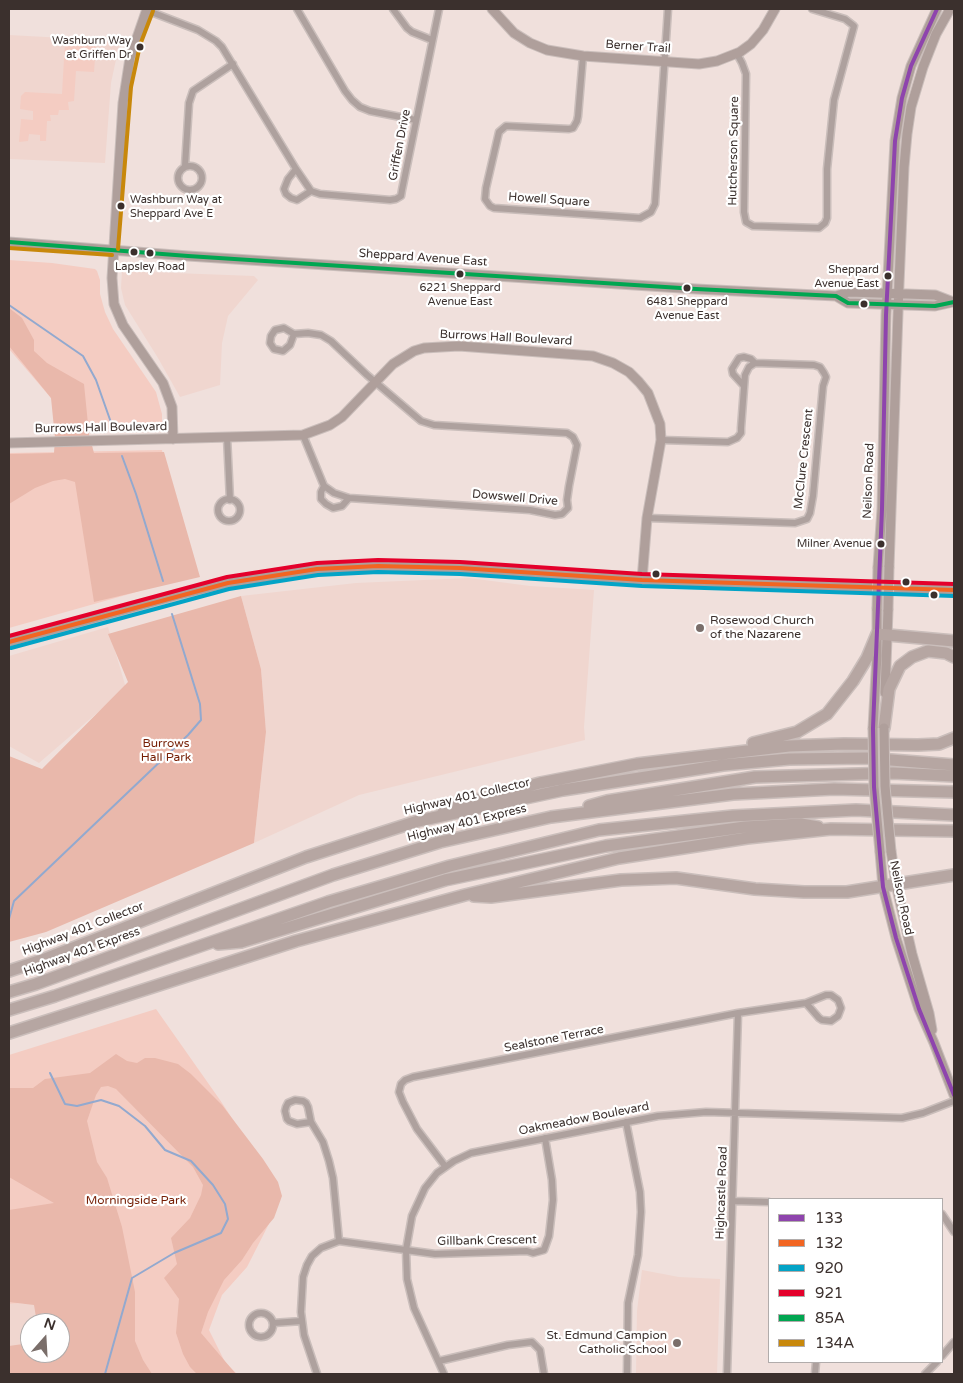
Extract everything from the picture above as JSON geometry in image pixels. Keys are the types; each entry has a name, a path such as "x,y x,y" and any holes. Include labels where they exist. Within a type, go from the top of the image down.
{"highway":[{"path":"636,764 650,757 763,742 797,732 827,714 853,681 883,634 954,641"},
{"path":"879,728 889,689 900,666 912,657 928,651 946,653 954,657"},
{"path":"418,820 448,807 540,783 636,764 789,746 939,744 954,738"},
{"name":"Highway 401 Collector","path":"9,971 42,960 306,857 418,820 563,790 723,765 790,759 866,758 954,765"},
{"path":"551,816 607,801 755,777 893,773 954,776"},
{"name":"Highway 401 Express","path":"9,992 36,984 333,875 440,842 551,816 734,794 834,789 954,792"},
{"path":"9,1010 328,902 450,866 599,830 733,816 856,810 954,815"},
{"path":"196,947 241,942 445,880 606,846 745,827 801,824 832,829"},
{"path":"9,1033 296,941 464,895 619,858 747,838 832,829 954,830"},
{"path":"464,895 491,897 621,880 676,878 804,892 847,892 954,876"}],"main road":[{"name":"Berner Trail","path":"492,9 514,33 530,43 547,50 583,56 699,64 717,61 737,54 763,30 774,9"},
{"name":"Neilson Road","path":"883,634 877,609 892,176 898,120 911,66 936,9"},
{"name":"Neilson Road","path":"950,9 927,55 911,107 904,167 888,610 883,634 879,728 874,787 884,887 896,938 919,1009 954,1095"},
{"path":"146,10 134,43 125,86 112,250 112,278 114,304 123,326 163,384 172,407 173,439"},
{"name":"Sheppard Avenue East","path":"9,242 696,289 836,296 849,292 935,295 954,302"},
{"name":"Sheppard Avenue East","path":"836,296 848,303 936,306 954,302"},
{"name":"Burrows Hall Boulevard","path":"9,443 303,435 330,425 342,417 393,364 414,351 435,346 459,346 593,356 613,363 629,372 648,393 660,424 661,440 647,518 642,580"},
{"path":"884,397 896,397"},
{"path":"9,642 228,583 309,570 378,566 460,568 642,580 954,590"},
{"name":"Neilson Road","path":"879,728 896,884 912,954 929,1012 934,1043"}],"street":[{"path":"297,9 352,100 360,107 370,111 416,120"},
{"path":"393,9 412,32 432,40"},
{"name":"Griffen Drive","path":"296,169 288,179 284,189 290,198 297,200 311,191 329,195 390,200 400,196 439,9"},
{"path":"665,62 668,9"},
{"name":"Hutcherson Square","path":"737,54 746,70 747,82 744,156 744,212 746,222 753,226 819,228 825,223 827,218 827,169 832,109 838,79 853,35 854,26 844,19 812,9"},
{"path":"146,10 209,35 222,47 311,191"},
{"name":"Howell Square","path":"583,56 578,116 573,128 569,130 506,126 499,132 486,188 485,199 490,206 494,208 640,218 648,215 655,204 665,62"},
{"path":"185,166 189,103 193,91 233,64"},
{"path":"294,334 308,333 321,335 331,341 375,383"},
{"name":"McClure Crescent","path":"647,518 795,523 804,521 808,517 812,496 823,386 826,377 824,372 820,367 814,365 755,363 748,357 744,357 739,358 732,368 733,374 744,386"},
{"path":"661,440 722,442 734,440 741,433 745,375 755,363"},
{"name":"Dowswell Drive","path":"303,435 324,486 334,493 349,498 530,510 555,515 562,514 568,508 569,486 577,445 573,437 567,433 434,425 421,421 375,383"},
{"path":"227,437 230,500"},
{"name":"Dowswell Drive","path":"324,486 321,492 321,499 333,508 342,506 349,498"},
{"name":"Sealstone Terrace","path":"445,1166 417,1129 403,1102 399,1092 405,1080 738,1014 806,1003 822,996 831,995 838,1000 840,1012 831,1021 822,1020 806,1003"},
{"name":"Highcastle Road","path":"727,1374 738,1014"},
{"path":"311,1122 297,1124 289,1122 285,1111 288,1103 299,1100 306,1103 311,1122 323,1142 333,1178 339,1241"},
{"name":"Oakmeadow Boulevard","path":"444,1374 414,1308 407,1280 406,1250 414,1210 428,1183 445,1166 471,1153 626,1122 678,1114 706,1112 902,1118 923,1113 954,1101"},
{"path":"626,1122 640,1192 641,1212 638,1255 628,1303 626,1374"},
{"name":"Gillbank Crescent","path":"406,1250 436,1254 538,1252 544,1250 549,1236 554,1200 545,1138"},
{"path":"733,1201 768,1202"},
{"path":"943,1216 954,1232"},
{"path":"317,1374 304,1335 302,1321 303,1277 312,1256 321,1248 339,1241 406,1250"},
{"path":"273,1323 302,1321"},
{"path":"439,1361 508,1345 532,1342 540,1350 544,1374"},
{"path":"943,1354 954,1342"},
{"path":"925,1374 935,1363"}],"shaded area":[{"path":"9,35 120,41 111,83 105,163 9,159"},
{"path":"122,271 254,276 258,280 228,316 222,343 220,385 180,397 125,305 121,288"},
{"path":"469,578 530,586 594,590 584,727 585,740 359,795 254,843 266,732 261,669 241,596 356,583"},
{"path":"108,627 126,688 39,763 9,746 9,656"},
{"name":"St. Edmund Campion Catholic School","path":"642,1270 679,1277 720,1279 717,1374 636,1374 637,1311"},
{"path":"40,1302 41,1313 20,1313 20,1359 9,1366 9,1304"}],"green space":[{"path":"65,41 96,43 94,72 76,71 74,101 68,102 69,110 59,110 58,115 50,115 51,121 47,121 46,141 40,141 40,135 29,134 28,141 19,142 21,119 33,120 33,111 20,109 21,96 25,92 62,94"},
{"path":"9,260 52,263 95,269 97,271 100,280 100,294 105,312 113,329 156,392 162,414 162,424 160,427 72,430 51,398 9,349"},
{"path":"9,308 22,318 34,340 34,351 47,363 84,384 89,434 94,453 164,452 200,577 94,602 75,482 65,479 53,481 35,488 9,504 9,454 54,453 55,438 51,398 9,346"},
{"path":"162,450 180,544 172,582 9,628 9,453"},
{"name":"Burrows Hall Park","path":"241,596 261,669 266,732 254,843 46,932 9,942 9,756 42,769 128,682 108,634"},
{"name":"Morningside Park","path":"156,1009 265,1168 276,1210 247,1267 222,1295 209,1330 225,1362 237,1374 9,1374 9,1366 21,1363 70,1363 70,1313 50,1313 40,1302 9,1304 9,1055"},
{"name":"Morningside Park","path":"116,1054 127,1061 137,1063 145,1058 155,1058 178,1064 191,1074 222,1105 278,1182 282,1196 274,1218 224,1280 208,1312 201,1333 236,1374 197,1374 190,1367 183,1354 176,1333 179,1299 164,1278 177,1264 171,1238 190,1218 201,1195 203,1185 193,1167 116,1089 108,1086 101,1087 96,1095 87,1121 97,1162 107,1178 122,1227 135,1292 135,1341 143,1360 152,1374 9,1374 9,1346 20,1344 20,1363 70,1363 70,1313 35,1313 34,1305 9,1302 9,1210 54,1203 9,1177 9,1088 33,1088 45,1079 90,1073"}],"waterway":[{"path":"9,305 83,356 96,380 114,431"},
{"path":"122,456 163,581"},
{"path":"9,919 14,901 188,735 201,720 200,704 172,614"},
{"path":"50,1073 65,1104 77,1106 101,1100 119,1106 145,1126 165,1150 191,1161 213,1185 225,1204 228,1219 221,1233 174,1253 132,1278 105,1374"}],"transit line":[{"name":"133","path":"937,9 911,66 902,98 895,141 886,315 882,509 873,728 874,787 883,887 896,938 919,1009 954,1095"},
{"name":"134A","path":"118,249 131,87 140,45 153,11"},
{"name":"85A","path":"9,242 188,256 696,289 836,296 848,303 935,306 954,302"},
{"name":"134A","path":"9,248 112,255"},
{"name":"921","path":"9,636 227,577 317,563 378,560 460,562 642,574 954,584"},
{"name":"132","path":"9,642 228,583 317,569 378,566 460,568 642,580 954,590"},
{"name":"920","path":"11,648 229,589 318,575 378,572 460,574 642,586 954,596"}],"place":[{"name":"Washburn Way at Griffen Dr","path":"140,47"},
{"name":"Washburn Way at Sheppard Ave E","path":"121,206"},
{"name":"Lapsley Road","path":"150,253"},
{"name":"6221 Sheppard Avenue East","path":"460,274"},
{"name":"Sheppard Avenue East","path":"888,276"},
{"name":"6481 Sheppard Avenue East","path":"687,288"},
{"name":"Milner Avenue","path":"881,544"},
{"name":"Rosewood Church of the Nazarene","path":"700,628"},
{"name":"St. Edmund Campion Catholic School","path":"677,1343"}]}
